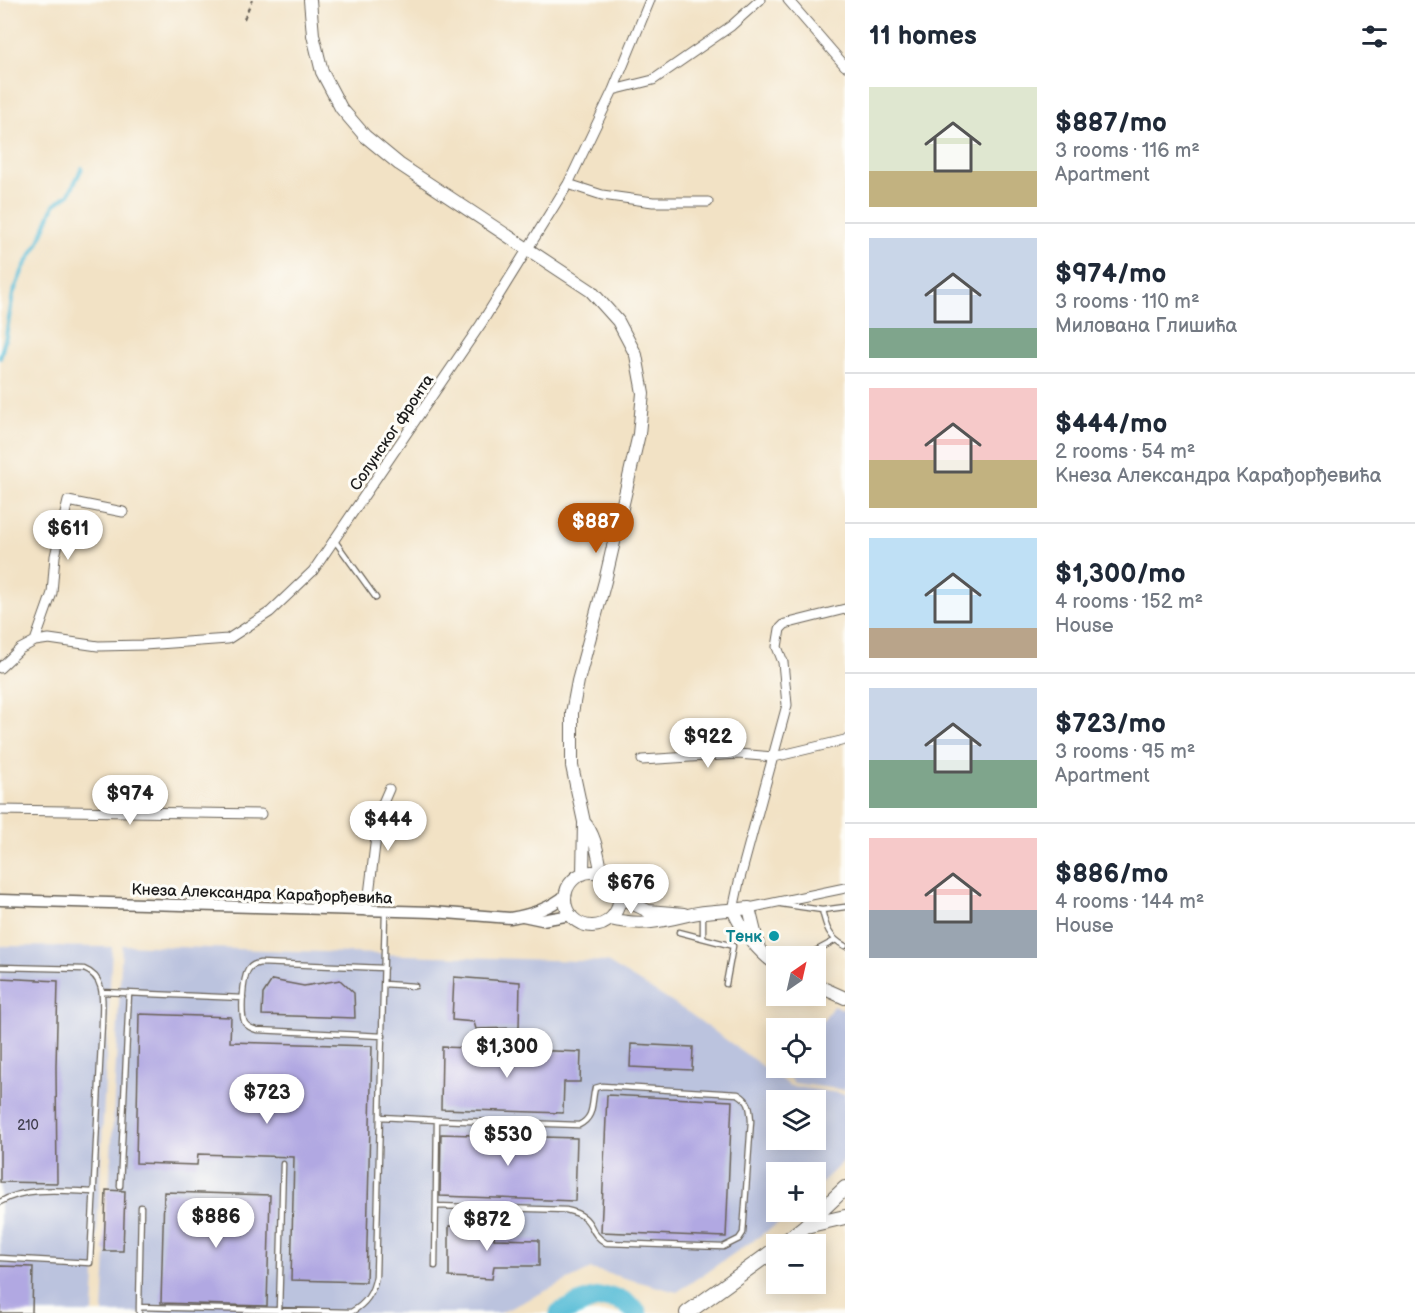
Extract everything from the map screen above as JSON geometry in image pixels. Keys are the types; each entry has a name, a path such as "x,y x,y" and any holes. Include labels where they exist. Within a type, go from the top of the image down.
{"main road":[{"path":"310,0 312,34 322,72 330,89 352,122 379,149 399,164 591,291 618,321 636,355 643,393 639,434 605,581 574,699 571,730 572,766 584,822 582,828 583,874"},
{"path":"584,822 589,827 594,840 602,874"},
{"path":"596,872 602,874 614,883 619,897 615,913 603,924 586,925 571,915 566,895 571,882 583,874 596,872"},
{"path":"619,897 648,911 677,912 688,915"},
{"path":"610,919 647,923 688,915 749,908 759,949"},
{"path":"733,910 743,932 766,955"},
{"path":"826,989 845,998"},
{"path":"795,1234 845,1188"},
{"path":"804,1227 845,1217"},
{"path":"689,1312 766,1256"}],"street":[{"name":"Солунског фронта","path":"35,641 49,639 110,646 228,639 270,612 314,572 481,324 568,184 613,90 650,0"},
{"path":"613,90 653,80 731,26 760,0"},
{"path":"788,0 845,66"},
{"path":"568,184 602,195 653,202 708,202"},
{"path":"0,668 20,648 35,641 52,593 55,556 68,501 123,512"},
{"path":"733,910 787,705 783,662 777,647 780,629 785,624 845,609"},
{"path":"642,760 738,754 774,757 845,740"},
{"path":"367,911 379,812 389,789"},
{"path":"0,810 261,814"},
{"path":"749,908 845,888"},
{"name":"Кнеза Александра Карађорђевића","path":"0,900 386,911 510,918 552,906 566,895"},
{"name":"Кнеза Александра Карађорђевића","path":"523,916 542,920 571,915"}],"lane":[{"path":"335,541 376,598"},
{"path":"773,903 822,910 845,907"},
{"path":"822,910 827,929 834,940 845,946"},
{"path":"141,1207 139,1310 351,1312 362,1305 372,1292 376,1276 386,911"},
{"path":"703,914 703,938"},
{"path":"679,932 733,946 726,984"},
{"path":"823,946 834,940"},
{"path":"383,1036 257,1030 248,1025 244,1019 243,998 248,970 260,963 384,969"},
{"path":"0,967 84,969 97,977 102,992 90,1263 0,1258"},
{"path":"384,984 415,986"},
{"path":"102,992 243,998"},
{"path":"120,1186 129,993"},
{"path":"381,1117 579,1125 592,1114 595,1089 602,1086 738,1094 747,1100 750,1107 743,1233 739,1239 723,1247 606,1243 599,1239 587,1218 579,1213 566,1210 436,1206"},
{"path":"435,1266 437,1120"},
{"path":"279,1311 283,1164"},
{"path":"0,1202 31,1191 94,1192"}],"path":[{"path":"244,19 252,0"}],"shaded area":[{"path":"122,945 607,962 689,1013 766,1069 766,1078 779,1078 790,1086 818,1090 766,1090 766,1150 826,1150 826,1091 845,1094 845,1160 826,1178 826,1162 766,1162 766,1222 781,1222 677,1292 591,1269 500,1313 103,1313"},
{"path":"0,946 112,947 93,1313 0,1313"},
{"path":"834,1005 845,1010 845,1090 794,1083 790,1078 826,1078 825,1018"}],"building":[{"path":"454,977 520,982 519,1028 476,1029 474,1022 452,1020"},
{"path":"0,978 58,981 57,1183 0,1182"},
{"path":"272,980 304,986 340,980 354,993 355,1018 262,1015 263,994"},
{"path":"139,1014 231,1017 230,1042 372,1046 366,1282 291,1280 294,1157 198,1154 197,1165 136,1163"},
{"path":"631,1044 693,1047 692,1070 630,1067"},
{"path":"442,1047 581,1052 580,1082 564,1082 563,1113 441,1109"},
{"path":"607,1095 732,1101 726,1237 601,1232"},
{"path":"441,1134 577,1138 575,1201 440,1196"},
{"path":"106,1190 125,1191 123,1251 104,1251"},
{"path":"164,1192 270,1195 267,1306 161,1303"},
{"path":"494,1225 494,1239 539,1240 539,1266 494,1266 492,1279 449,1277 449,1226"},
{"path":"0,1266 33,1267 32,1313 0,1313"}],"waterway":[{"path":"0,358 13,294 24,267 38,244 54,205 69,194 82,168"},
{"path":"560,1313 600,1298 619,1300 637,1313"}],"place":[{"name":"Тенк","path":"774,936"}]}
